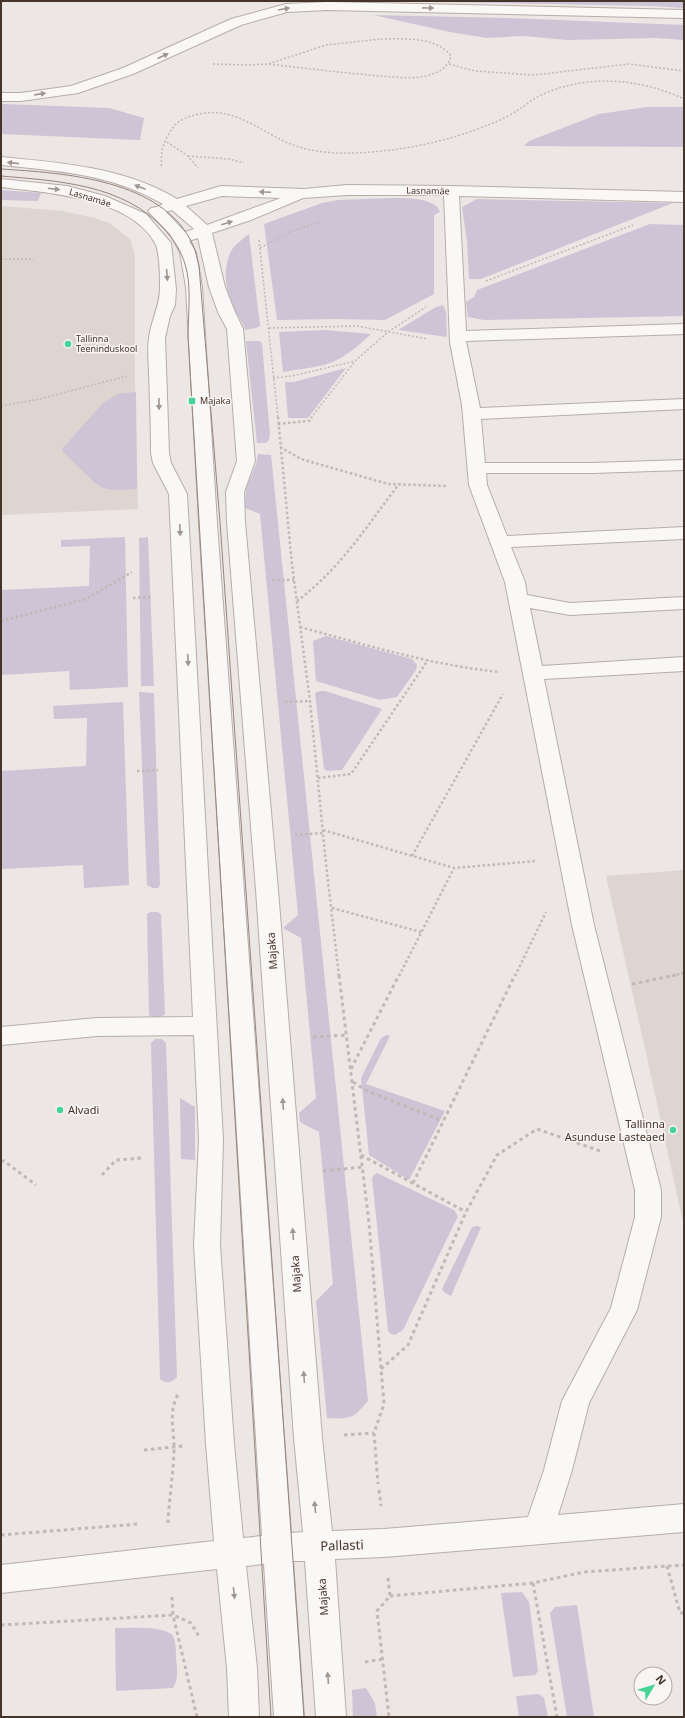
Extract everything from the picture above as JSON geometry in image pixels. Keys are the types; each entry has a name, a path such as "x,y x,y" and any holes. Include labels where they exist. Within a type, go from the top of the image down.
{"street":[{"path":"1,97 21,97 73,90 128,71 236,22 286,8 334,6 684,14"},
{"path":"1,161 83,171 122,180 156,193 157,211 172,241 188,252 194,287 208,523 289,1717"},
{"name":"Lasnamäe","path":"1,183 74,192 157,211 221,191 304,194 347,190 451,191 684,197"},
{"path":"451,191 458,339 472,414 478,485 515,582 579,902 648,1190 648,1217 624,1310 576,1401 539,1529"},
{"path":"172,241 246,217 304,194"},
{"path":"157,211 186,214 203,231"},
{"name":"Majaka","path":"203,231 218,295 224,310 235,329 246,461 235,492 236,522 267,890 308,1438 319,1545 331,1717"},
{"path":"172,241 166,260 168,289 167,305 162,316 158,338 160,453 162,463 178,494 189,679 206,1026 210,1139 207,1245 220,1444 242,1668 244,1717"},
{"path":"458,339 684,329"},
{"path":"472,414 684,404"},
{"path":"477,468 592,468 684,465"},
{"path":"500,542 684,533"},
{"path":"519,600 570,609 684,603"},
{"path":"533,673 684,664"},
{"path":"1,1036 97,1028 206,1026"},
{"name":"Pallasti","path":"1,1579 319,1545 384,1543 684,1518"}],"path":[{"path":"211,64 268,64 364,74 410,77 431,75 442,70 449,64 451,56 446,50 434,44 401,39 338,42 313,48 268,64"},
{"path":"449,64 475,70 534,75 629,64 684,71"},
{"path":"160,170 164,158 162,150 173,128 183,119 204,114 222,113 246,120 288,143 322,152 345,154 409,148 489,125 518,110 540,95 579,83 625,82 656,88 684,100"},
{"path":"167,142 188,156 198,168"},
{"path":"258,234 270,334 294,580 310,700 323,831 369,1223 384,1404 374,1433 378,1484"},
{"path":"1,259 34,259"},
{"path":"269,328 303,326 357,326 428,339 458,339"},
{"path":"278,424 309,421 355,361"},
{"path":"1,406 40,398 129,375"},
{"path":"280,447 301,459 388,484 450,486"},
{"path":"297,601 316,587 339,564 399,484"},
{"path":"1,621 86,599 132,572"},
{"path":"266,581 294,580"},
{"path":"132,598 157,597"},
{"path":"300,626 428,660 476,670 533,673"},
{"path":"318,778 351,774 428,660"},
{"path":"412,856 505,691 503,672"},
{"path":"278,702 310,700"},
{"path":"137,771 164,770"},
{"path":"291,836 323,831 454,868 535,861 572,866"},
{"path":"351,1069 454,868"},
{"path":"413,1183 549,906 579,902"},
{"path":"332,908 421,932"},
{"path":"626,984 684,973"},
{"path":"310,1037 348,1035"},
{"path":"353,1082 367,1091 443,1121"},
{"path":"381,1370 408,1345 466,1212 497,1155 537,1129 611,1155 639,1153"},
{"path":"361,1155 466,1212"},
{"path":"102,1175 116,1160 142,1158"},
{"path":"1,1161 4,1160 36,1185"},
{"path":"323,1171 362,1167"},
{"path":"339,1436 374,1433"},
{"path":"144,1450 174,1447"},
{"path":"160,1523 168,1522"},
{"path":"1,1535 145,1524"},
{"path":"389,1717 378,1611 390,1596 533,1583 584,1572 684,1565"},
{"path":"667,1566 680,1613 684,1613"},
{"path":"533,1583 557,1717"},
{"path":"389,1589 390,1596"},
{"path":"172,1607 197,1717"},
{"path":"1,1625 173,1615"}],"shaded area":[{"path":"383,1 684,1 684,8 654,6"},
{"path":"373,15 507,18 684,25 684,40 656,38 568,40 523,36 487,38 450,32"},
{"path":"1,104 109,108 144,118 140,140 1,134"},
{"path":"647,107 684,107 684,147 524,146 529,141 599,114"},
{"path":"1,190 41,193 38,201 1,200"},
{"path":"408,198 428,202 436,206 440,212 434,215 434,294 385,320 277,320 264,224 322,203 338,200"},
{"path":"477,199 673,203 481,279 469,279 467,241 462,207"},
{"name":"Tallinna Teeninduskool","path":"1,206 62,211 95,218 111,224 130,239 135,256 135,380 138,509 1,515"},
{"path":"650,224 684,225 684,316 484,320 468,317 466,302 474,297 477,290"},
{"path":"249,234 260,326 245,330 230,301 226,270 227,262 233,248"},
{"path":"443,305 446,312 447,337 398,330 436,307"},
{"path":"325,330 371,334 352,350 330,363 283,372 279,332"},
{"path":"246,341 260,341 262,344 270,435 269,440 266,443 257,443"},
{"path":"346,368 308,418 288,418 285,382 294,382"},
{"path":"136,392 137,489 113,490 103,488 95,483 63,452 62,449 103,403 118,394"},
{"path":"258,454 271,455 368,1401 354,1415 346,1418 327,1418 316,1301 333,1284 319,1132 300,1122 299,1113 316,1098 301,938 283,928 298,915 260,514 245,508 246,488 256,464"},
{"path":"125,537 128,687 70,690 69,671 1,675 1,590 89,586 90,546 61,547 61,540"},
{"path":"148,537 154,686 141,686 139,538"},
{"path":"326,636 412,659 417,665 416,670 397,697 380,700 316,681 313,641"},
{"path":"325,691 382,709 342,770 328,771 324,769 315,693"},
{"path":"139,692 154,693 160,885 158,888 153,888 147,885"},
{"path":"123,702 129,885 84,888 83,865 1,869 1,771 86,766 87,718 54,719 53,706"},
{"name":"Tallinna Asunduse Lasteaed","path":"684,870 684,1227 606,876"},
{"path":"151,912 161,914 165,1014 157,1018 149,1015 147,914"},
{"path":"387,1035 390,1036 366,1084 445,1111 409,1180 369,1155 361,1078 381,1038"},
{"path":"155,1039 162,1039 166,1043 177,1377 173,1381 169,1382 165,1382 160,1379 151,1043"},
{"path":"180,1098 195,1107 195,1160 181,1159"},
{"path":"377,1173 454,1210 458,1216 403,1330 395,1335 388,1331 372,1178"},
{"path":"472,1227 481,1227 451,1296 445,1293 442,1289"},
{"path":"522,1592 529,1602 538,1671 535,1675 513,1677 501,1593"},
{"path":"577,1605 594,1717 567,1717 550,1613 555,1607"},
{"path":"115,1628 155,1629 169,1632 173,1636 176,1647 177,1673 173,1688 116,1691"},
{"path":"366,1688 375,1703 377,1717 353,1717 352,1690"},
{"path":"539,1694 544,1698 548,1717 519,1717 516,1696"}],"tram line":[{"path":"1,169 82,177 136,193 159,206 179,223 193,245 199,266 220,522 304,1717"},
{"path":"1,176 67,183 110,194 130,203 149,215 165,230 177,246 185,264 187,273 189,291 188,337 271,1717"}],"place":[{"name":"Tallinna Teeninduskool","path":"68,344"},
{"name":"Majaka","path":"192,401"},
{"name":"Alvadi","path":"60,1110"},
{"name":"Tallinna Asunduse Lasteaed","path":"673,1130"}]}
